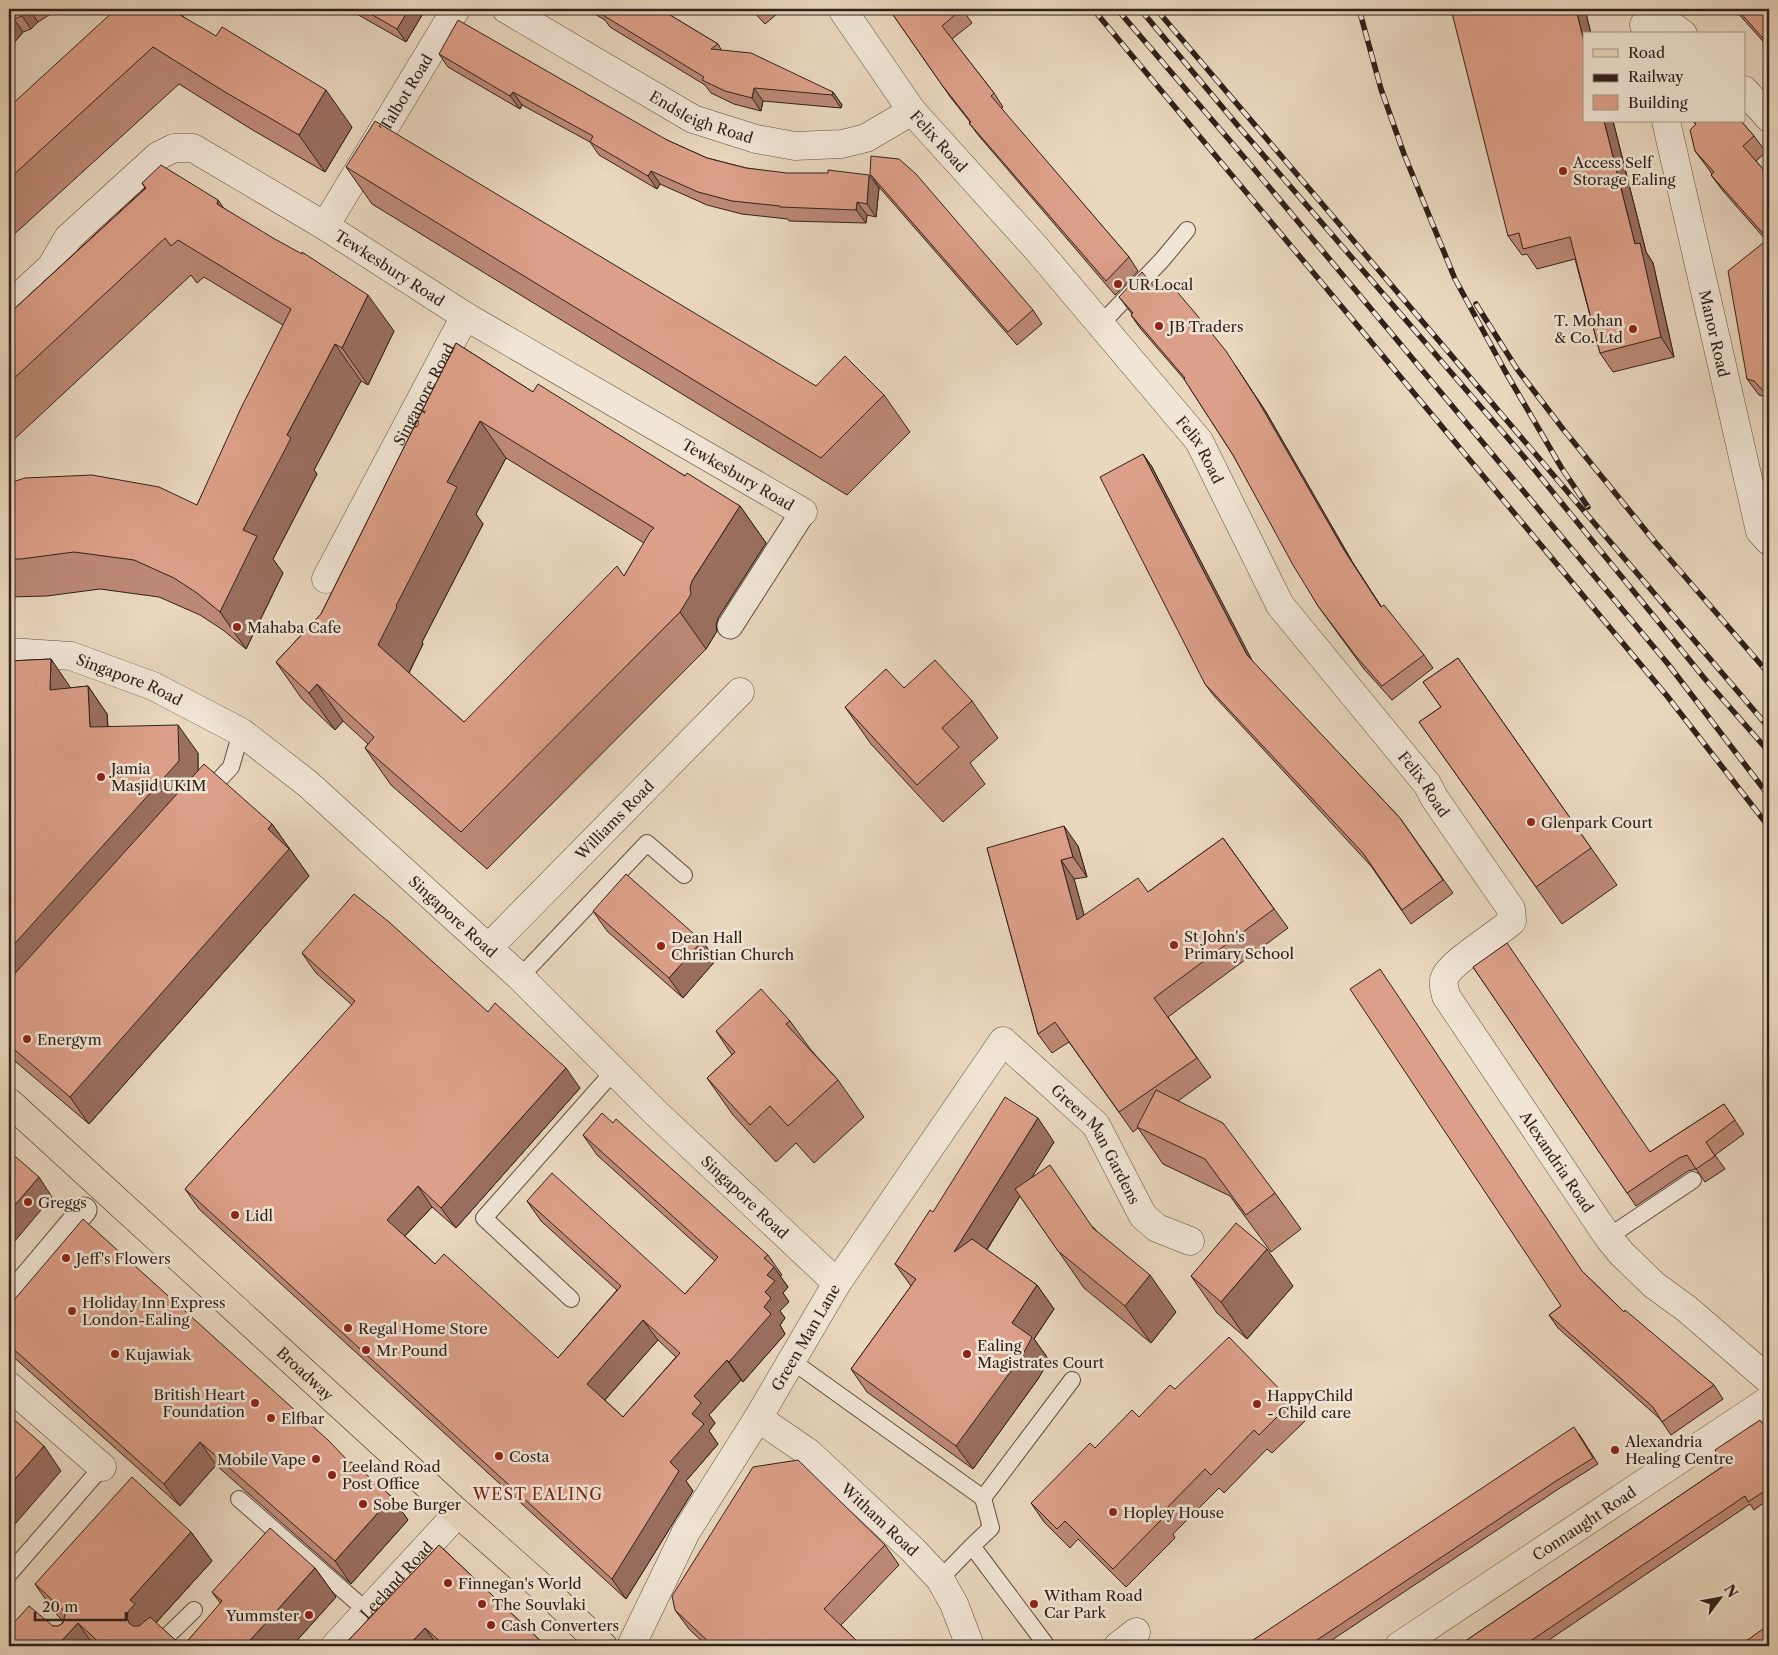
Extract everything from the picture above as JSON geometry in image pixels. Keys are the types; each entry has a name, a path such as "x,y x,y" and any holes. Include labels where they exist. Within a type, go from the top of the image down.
{"main road":[{"name":"Broadway","path":"9,1102 458,1513 545,1590 603,1646"}],"street":[{"name":"Talbot Road","path":"325,226 456,9"},
{"name":"Endsleigh Road","path":"506,9 693,119 756,139 795,146 842,144 866,138 912,111"},
{"name":"Felix Road","path":"842,9 912,111 1036,248 1200,440 1280,605 1426,784 1434,799 1504,896 1511,909 1512,921"},
{"path":"1644,22 1662,21 1670,24 1680,32"},
{"path":"1746,92 1769,118"},
{"name":"Manor Road","path":"1666,122 1760,531 1769,541"},
{"name":"Tewkesbury Road","path":"9,306 51,267 68,238 158,156 174,148 193,148 325,226 464,316 803,512"},
{"name":"Singapore Road","path":"326,579 464,316"},
{"path":"730,626 803,512"},
{"name":"Singapore Road","path":"9,652 71,656 153,686 241,732 308,784 520,977 656,1113 837,1283"},
{"name":"Williams Road","path":"488,948 740,692"},
{"name":"Alexandria Road","path":"1512,921 1452,967 1444,977 1446,996 1608,1237 1621,1253 1654,1285 1687,1309 1769,1380"},
{"name":"Green Man Gardens","path":"1003,1041 1096,1125 1143,1216 1157,1228 1190,1241"},
{"name":"Green Man Lane","path":"631,1646 686,1532 758,1418 837,1283 1003,1041"},
{"path":"9,1299 84,1210"},
{"path":"9,1386 102,1467"},
{"name":"Connaught Road","path":"1399,1646 1769,1400"},
{"name":"Witham Road","path":"758,1418 809,1453 913,1550 940,1579 954,1604 970,1646"},
{"name":"Leeland Road","path":"335,1646 458,1513"}],"lane":[{"path":"1101,324 1162,260 1187,230"},
{"path":"198,803 231,767 241,732"},
{"path":"520,977 647,842 684,875"},
{"path":"571,1298 484,1218 614,1071"},
{"path":"1608,1237 1694,1180"},
{"path":"792,1361 983,1498 991,1528 940,1579"},
{"path":"983,1498 1072,1380"},
{"path":"9,1574 102,1467"},
{"path":"239,1499 368,1612"},
{"path":"972,1546 1047,1646"},
{"path":"157,1646 194,1610"}],"building":[{"path":"9,9 28,9 9,25"},
{"path":"116,9 170,9 216,36 222,27 326,90 299,135 153,47 9,179 9,107"},
{"path":"362,9 409,9 397,29"},
{"path":"599,9 660,9 718,44 711,49 751,53 833,92 832,95 754,88 752,98 725,91 702,80 704,77 601,14 602,11"},
{"path":"889,9 962,9 942,26 994,93 991,96 1129,257 1106,281 969,123 971,122 942,85"},
{"name":"Access Self Storage Ealing","path":"1451,9 1576,9 1583,38 1583,122 1604,122 1635,244 1640,243 1661,337 1600,353 1570,237 1523,249 1519,233 1508,236"},
{"path":"1737,9 1769,9 1769,45"},
{"path":"458,20 667,140 707,158 746,168 787,173 828,173 828,170 869,175 867,204 857,202 856,210 780,207 732,201 698,192 651,171 648,176 590,142 593,136 513,92 510,96 439,54"},
{"path":"375,121 816,386 845,356 884,395 821,458 346,167"},
{"path":"1695,122 1742,122 1754,136 1743,146 1769,176 1769,397 1754,381 1747,379 1728,271 1768,239 1711,175 1714,172 1695,151 1690,130 1696,124"},
{"path":"871,156 899,159 916,174 1033,310 1008,332 870,174"},
{"path":"161,165 218,200 217,204 273,238 302,254 302,252 368,295 342,348 335,344 287,435 291,438 243,530 257,536 220,612 197,593 174,578 134,560 74,552 9,559 9,483 25,478 92,475 159,487 197,505 241,408 291,309 178,240 171,246 165,238 9,383 9,308 13,310 146,188 142,183"},
{"path":"1142,272 1157,290 1167,280 1226,351 1257,399 1344,550 1381,607 1384,605 1424,655 1382,686 1355,655 1318,606 1293,565 1233,455 1185,378 1131,315 1133,313 1119,297"},
{"path":"456,343 533,392 538,384 685,476 687,473 740,506 692,581 691,594 680,612 461,832 365,748 374,737 317,684 309,693 276,662 321,614","holes":["480,421 654,528 624,576 617,566 464,722 378,645 457,487 447,482"]},
{"path":"1143,454 1247,655 1400,818 1443,880 1402,910 1363,853 1205,684 1100,477"},
{"name":"Glenpark Court","path":"1458,658 1591,848 1536,887 1419,722 1441,707 1423,682"},
{"path":"51,659 50,690 88,686 90,727 178,725 179,761 9,950 9,661"},
{"path":"935,660 972,701 942,728 959,747 917,785 845,707 886,669 904,688"},
{"path":"204,764 272,824 268,829 289,849 70,1097 9,1045 9,980"},
{"path":"1064,826 1073,857 1061,860 1077,920 1138,878 1148,892 1223,838 1274,909 1154,998 1197,1058 1119,1112 1055,1022 1038,1034 987,848"},
{"name":"Dean Hall Christian Church","path":"626,874 702,941 669,978 593,911"},
{"path":"354,894 389,922 488,1012 495,1003 566,1068 441,1208 418,1186 387,1220 435,1264 444,1254 558,1358 621,1286 527,1201 552,1173 685,1294 718,1257 583,1135 602,1113 613,1123 616,1119 768,1255 764,1258 774,1267 767,1275 775,1281 765,1292 771,1298 764,1307 771,1314 729,1362 727,1360 694,1396 701,1403 692,1414 704,1424 670,1462 679,1471 612,1579 185,1189 355,1001 302,953","holes":["643,1320 680,1353 623,1417 587,1384"]},
{"path":"1507,943 1650,1152 1724,1104 1735,1120 1706,1142 1715,1156 1696,1169 1687,1155 1679,1158 1627,1193 1473,967"},
{"path":"1380,969 1582,1271 1624,1312 1625,1310 1714,1385 1662,1422 1653,1407 1549,1315 1561,1306 1350,989"},
{"path":"761,989 790,1021 786,1024 838,1080 788,1126 770,1106 750,1125 707,1078 735,1052 716,1031"},
{"path":"1156,1090 1223,1123 1275,1193 1246,1215 1205,1159 1137,1127"},
{"path":"1005,1097 1038,1118 954,1252 972,1239 1037,1285 1012,1323 1032,1337 1022,1356 956,1446 851,1369 916,1279 895,1264 930,1210 933,1212"},
{"path":"9,1151 39,1177 9,1212"},
{"path":"1050,1165 1093,1228 1150,1275 1125,1306 1058,1251 1015,1189"},
{"path":"83,1219 329,1441 350,1463 352,1462 392,1497 335,1561 200,1442 164,1484 9,1345 9,1306"},
{"path":"1236,1223 1267,1249 1221,1302 1191,1276"},
{"path":"1229,1337 1292,1402 1259,1435 1254,1430 1211,1475 1205,1469 1159,1516 1162,1519 1113,1569 1065,1521 1057,1529 1031,1503 1090,1443 1095,1448 1132,1410 1139,1417 1170,1385 1175,1389"},
{"path":"9,1415 44,1446 9,1486"},
{"path":"1760,1420 1769,1434 1769,1488 1748,1502 1745,1496 1523,1646 1458,1646 1725,1465 1715,1450"},
{"path":"1574,1427 1593,1458 1308,1646 1244,1646"},
{"path":"798,1460 885,1545 824,1609 862,1646 713,1646 675,1610 672,1596 753,1467"},
{"path":"132,1477 191,1532 130,1600 135,1604 127,1613 127,1618 133,1626 139,1626 150,1617 182,1646 103,1646 78,1623 57,1646 9,1646 9,1628 29,1606 53,1626 63,1623 65,1614 62,1609 35,1584"},
{"path":"270,1528 315,1568 245,1646 183,1646 222,1601 212,1592"},
{"path":"439,1545 546,1646 445,1646 425,1628 408,1646 343,1646"},
{"path":"1769,1624 1769,1646 1739,1646 1763,1629"}],"railway":[{"path":"1093,9 1667,696 1769,827"},
{"path":"1117,9 1249,163 1668,664 1769,796"},
{"path":"1140,9 1239,127 1525,458 1705,679 1769,752"},
{"path":"1156,9 1769,728"},
{"path":"1359,9 1381,89 1404,154 1455,279 1505,371 1561,467 1588,507"},
{"path":"1476,304 1517,369 1563,429 1655,542 1769,674"}],"place":[{"name":"Access Self Storage Ealing","path":"1563,171"},
{"name":"UR Local","path":"1118,284"},
{"name":"JB Traders","path":"1159,326"},
{"name":"T. Mohan & Co. Ltd","path":"1633,329"},
{"name":"Mahaba Cafe","path":"237,627"},
{"name":"Jamia Masjid UKIM","path":"101,777"},
{"name":"Glenpark Court","path":"1531,822"},
{"name":"St John's Primary School","path":"1174,945"},
{"name":"Dean Hall Christian Church","path":"661,946"},
{"name":"Energym","path":"27,1039"},
{"name":"Greggs","path":"28,1202"},
{"name":"Lidl","path":"235,1215"},
{"name":"Jeff's Flowers","path":"66,1258"},
{"name":"Holiday Inn Express London-Ealing","path":"72,1311"},
{"name":"Regal Home Store","path":"348,1328"},
{"name":"Mr Pound","path":"366,1350"},
{"name":"Kujawiak","path":"115,1354"},
{"name":"Ealing Magistrates Court","path":"967,1354"},
{"name":"British Heart Foundation","path":"255,1403"},
{"name":"HappyChild - Child care","path":"1257,1404"},
{"name":"Elfbar","path":"271,1418"},
{"name":"Alexandria Healing Centre","path":"1615,1450"},
{"name":"Costa","path":"499,1456"},
{"name":"Mobile Vape","path":"316,1459"},
{"name":"Leeland Road Post Office","path":"332,1475"},
{"name":"Sobe Burger","path":"363,1504"},
{"name":"Hopley House","path":"1113,1512"},
{"name":"Finnegan's World","path":"448,1583"},
{"name":"The Souvlaki","path":"482,1604"},
{"name":"Witham Road Car Park","path":"1034,1604"},
{"name":"Yummster","path":"309,1615"},
{"name":"Cash Converters","path":"491,1625"}],"district":[{"name":"WEST EALING","path":"538,1494"}]}
